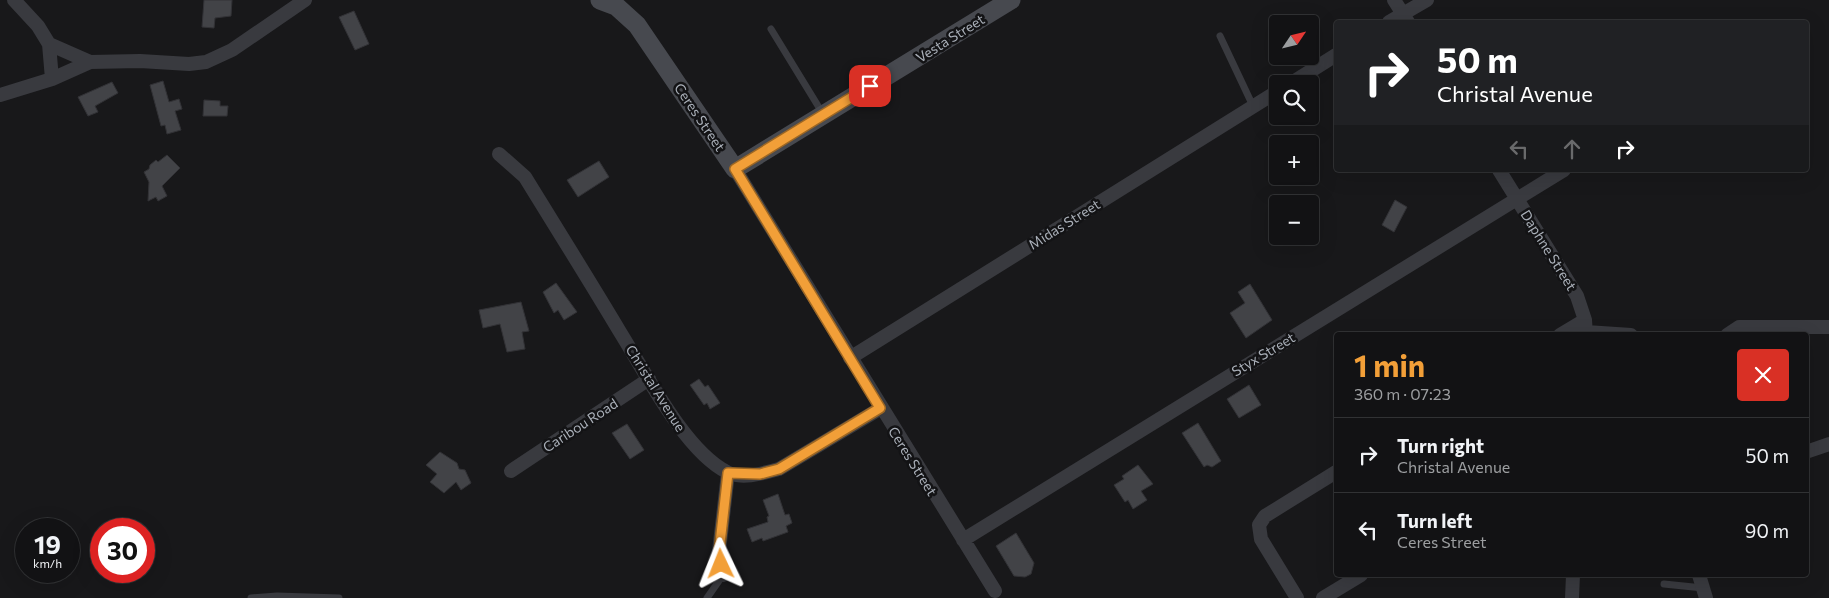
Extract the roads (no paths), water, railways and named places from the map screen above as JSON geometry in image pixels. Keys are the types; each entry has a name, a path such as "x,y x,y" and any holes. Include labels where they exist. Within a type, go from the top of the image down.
{"street":[{"path":"14,0 38,26 49,44 52,79"},
{"path":"0,95 52,79 90,62 140,61 189,64 206,62 232,50 305,0"},
{"name":"Vesta Street","path":"735,169 1011,0"},
{"path":"1394,0 1406,18 1427,0"},
{"name":"Ceres Street","path":"612,2 633,21 658,54 735,169 994,591"},
{"path":"49,44 90,62"},
{"path":"1304,75 1334,56"},
{"name":"Midas Street","path":"850,358 1269,96"},
{"name":"Christal Avenue","path":"499,154 525,177 650,379 698,451 728,473"},
{"name":"Daphne Street","path":"1500,172 1574,290 1586,329"},
{"name":"Styx Street","path":"963,540 1561,172"},
{"path":"1732,332 1739,327 1829,327"},
{"path":"1573,332 1586,329 1608,332"},
{"name":"Caribou Road","path":"510,471 650,379"},
{"path":"723,576 719,552 728,473 760,474 779,469 880,408"},
{"path":"1809,451 1829,444"},
{"path":"1297,598 1261,539 1259,525 1266,516 1334,473"},
{"path":"1323,598 1358,577"},
{"path":"1572,598 1573,577"}],"lane":[{"path":"771,29 823,115"},
{"path":"1220,36 1253,106"},
{"path":"707,598 723,576"},
{"path":"1664,584 1703,587"},
{"path":"251,598 339,598"}]}
